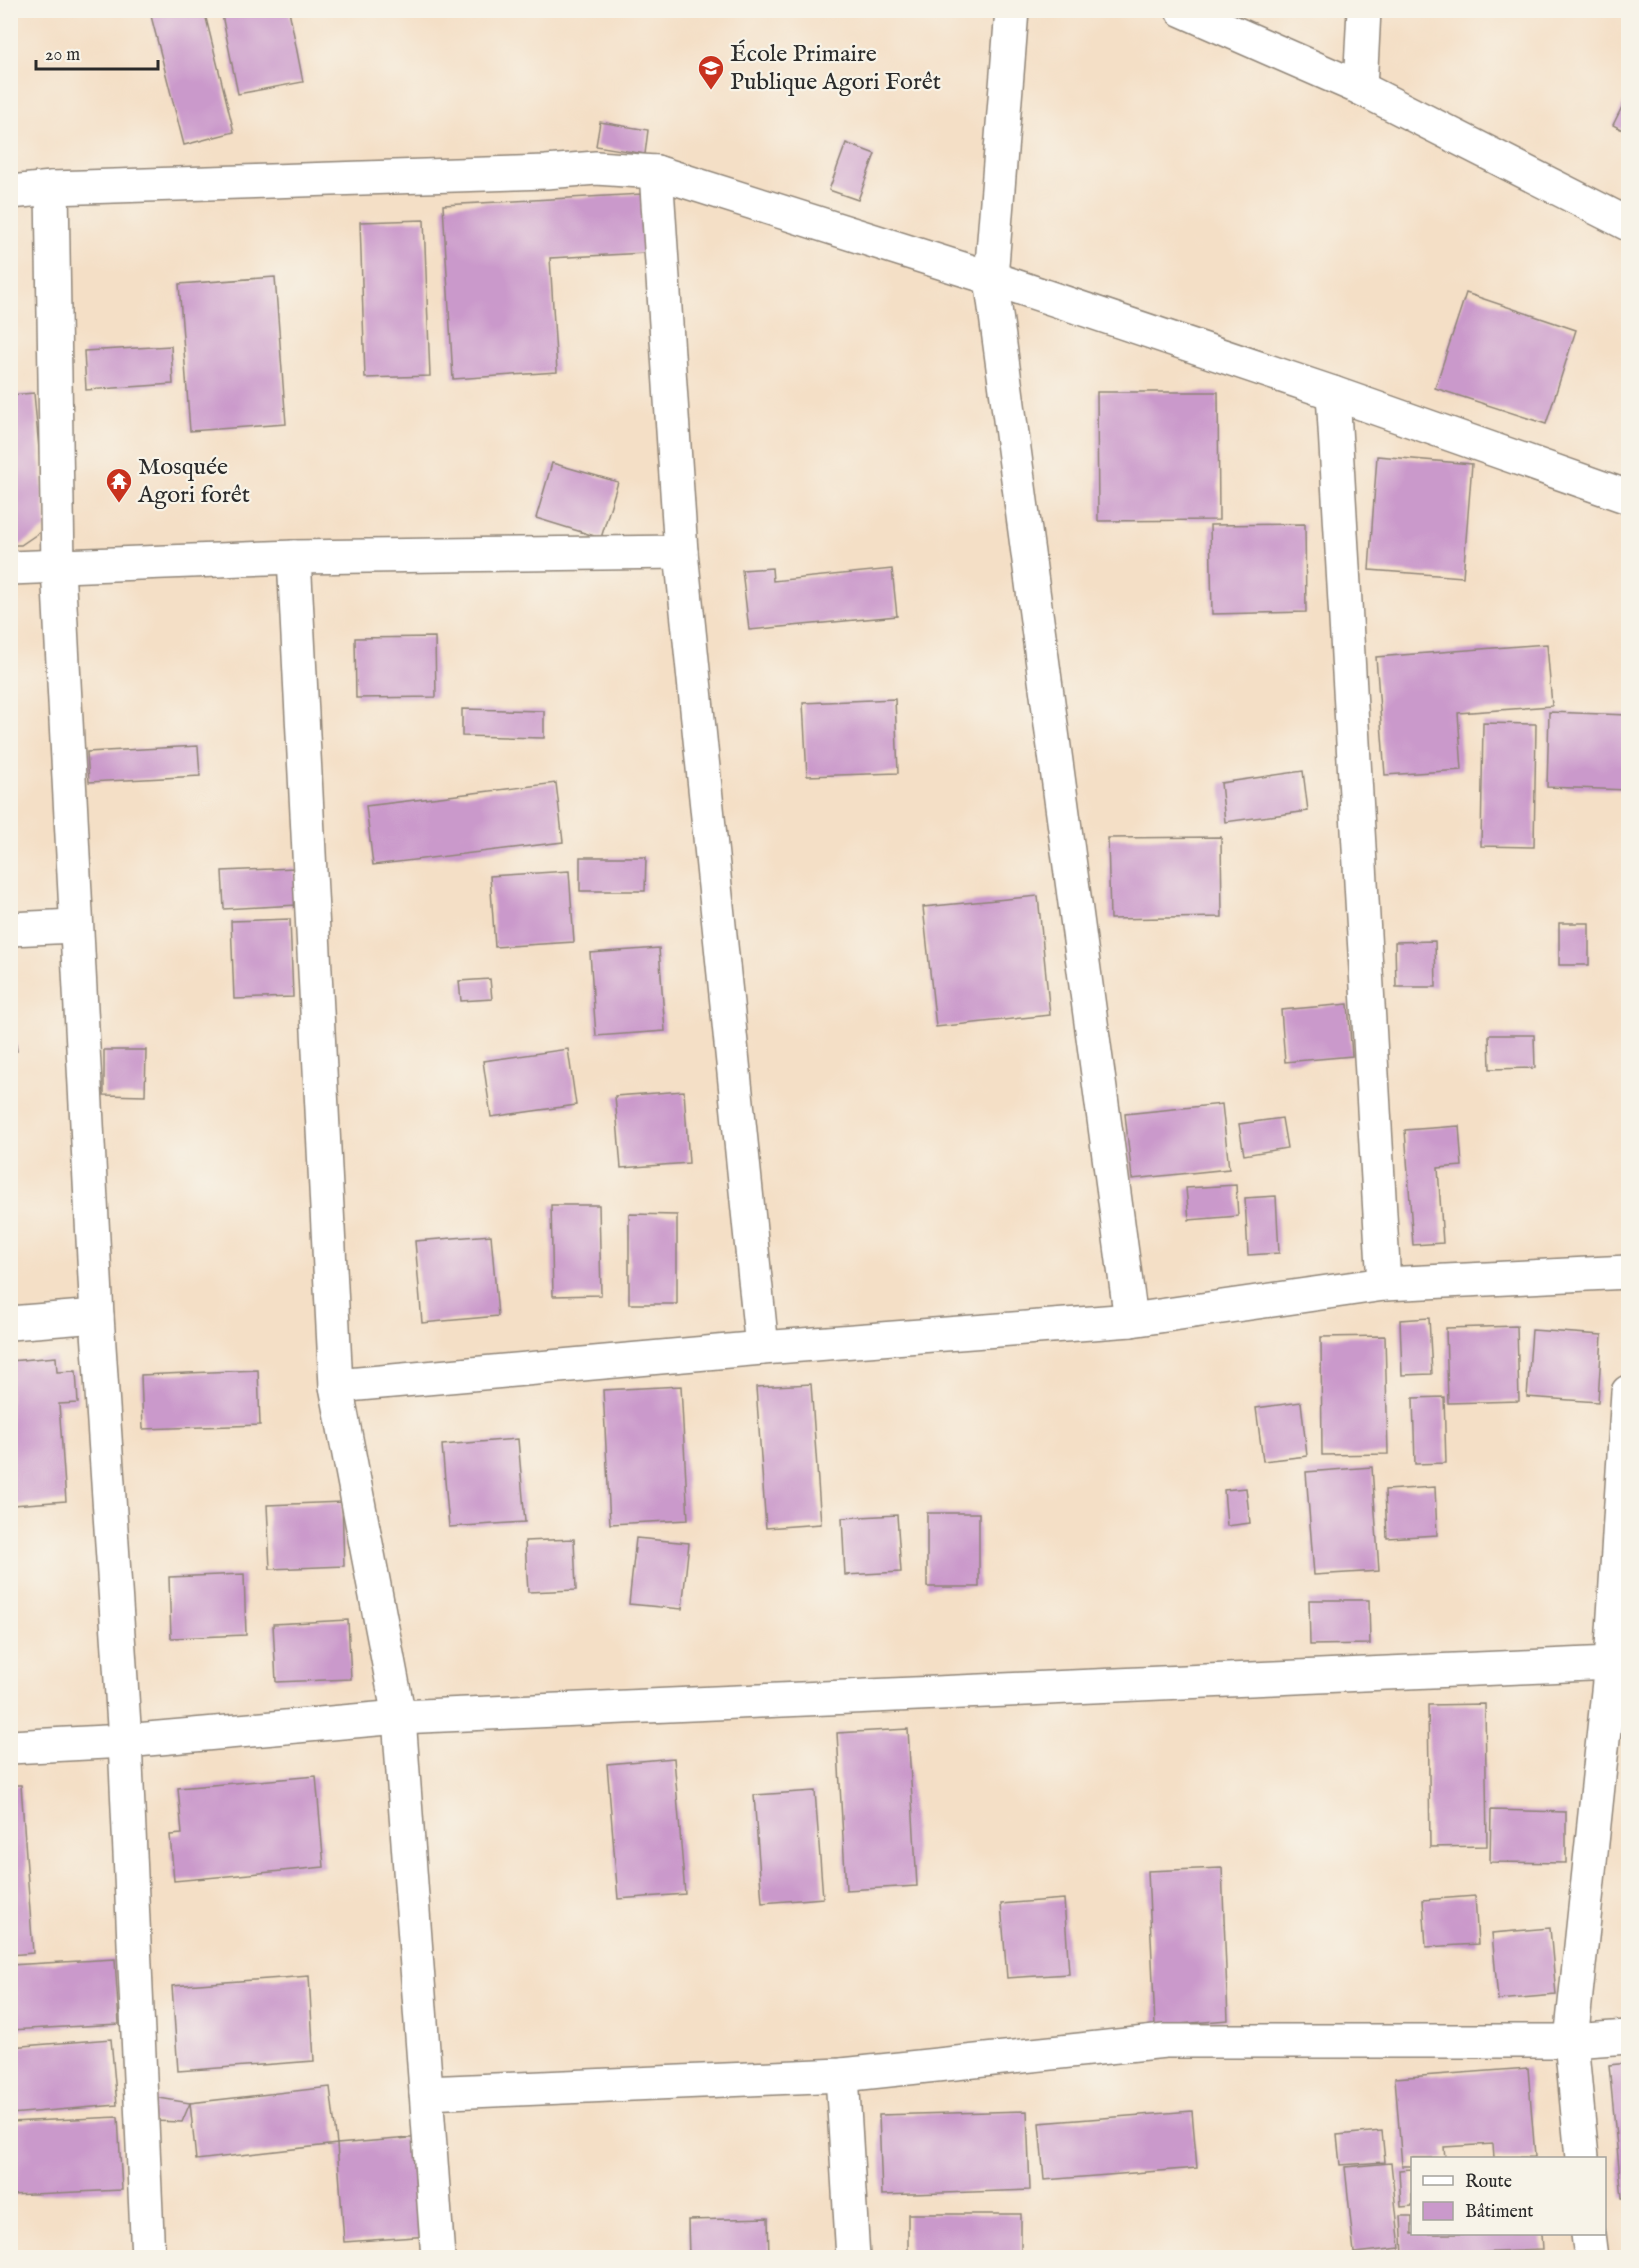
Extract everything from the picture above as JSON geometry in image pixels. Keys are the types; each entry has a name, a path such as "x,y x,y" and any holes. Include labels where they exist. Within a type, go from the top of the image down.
{"street":[{"path":"1012,10 990,278 1131,1320"},
{"path":"1182,10 1360,88 1629,224"},
{"path":"1360,88 1364,10"},
{"path":"10,192 52,188 596,168 656,172 990,278 1333,393 1629,497"},
{"path":"656,172 681,552 762,1348"},
{"path":"52,188 58,567 96,1316 126,1741 148,2258"},
{"path":"1333,393 1384,1284"},
{"path":"10,568 294,557 681,552"},
{"path":"294,557 336,1386 399,1718 438,2258"},
{"path":"10,930 75,926"},
{"path":"336,1386 762,1348 1131,1320 1384,1284 1629,1272"},
{"path":"10,1323 96,1316"},
{"path":"1582,2157 1571,2041 1611,1663 1629,1392"},
{"path":"10,1747 126,1741 399,1718 1611,1663"},
{"path":"426,2093 842,2075 1165,2041 1571,2041 1629,2037"},
{"path":"842,2075 853,2258"},
{"path":"1588,2235 1591,2258"}],"building":[{"path":"204,10 234,132 184,145 150,12"},
{"path":"221,10 289,10 303,82 238,94"},
{"path":"1628,95 1628,133 1613,125"},
{"path":"600,122 648,130 645,154 596,146"},
{"path":"846,143 875,154 858,200 829,190"},
{"path":"642,194 645,253 550,258 557,372 453,379 443,205"},
{"path":"424,220 430,376 365,378 360,222"},
{"path":"275,277 286,424 190,431 179,284"},
{"path":"1466,293 1576,330 1546,424 1435,388"},
{"path":"171,346 173,384 86,390 84,351"},
{"path":"1097,392 1218,392 1219,520 1098,521"},
{"path":"34,393 46,528 21,545 10,545 10,395"},
{"path":"1377,456 1472,464 1463,577 1369,570"},
{"path":"552,463 618,482 601,538 536,518"},
{"path":"1305,524 1306,612 1212,614 1210,525"},
{"path":"772,568 773,581 892,569 897,616 749,630 742,570"},
{"path":"435,637 436,697 356,698 355,638"},
{"path":"1547,644 1552,706 1458,713 1462,770 1385,775 1376,657"},
{"path":"895,699 898,773 807,776 803,703"},
{"path":"462,709 544,711 544,738 462,736"},
{"path":"1549,712 1628,715 1628,790 1547,787"},
{"path":"1483,723 1536,724 1534,847 1481,846"},
{"path":"198,746 200,776 89,782 87,752"},
{"path":"1303,771 1308,811 1225,822 1221,783"},
{"path":"556,783 563,842 373,865 366,806"},
{"path":"1221,837 1222,917 1110,919 1108,838"},
{"path":"580,857 646,857 645,891 580,891"},
{"path":"295,868 297,905 224,909 222,871"},
{"path":"569,871 574,942 495,947 490,876"},
{"path":"1038,896 1050,1015 936,1027 923,907"},
{"path":"290,919 293,997 234,999 231,921"},
{"path":"1559,923 1589,923 1589,965 1559,965"},
{"path":"1435,941 1436,987 1396,987 1395,942"},
{"path":"659,948 665,1031 596,1036 590,953"},
{"path":"490,979 492,999 461,1001 459,981"},
{"path":"1348,1004 1352,1056 1285,1062 1281,1010"},
{"path":"12,1020 17,1051 10,1052 10,1021"},
{"path":"1489,1035 1534,1035 1535,1068 1490,1069"},
{"path":"568,1049 576,1105 491,1117 483,1061"},
{"path":"104,1050 146,1050 145,1096 104,1095"},
{"path":"684,1091 689,1163 621,1168 615,1096"},
{"path":"1222,1104 1229,1169 1132,1179 1125,1114"},
{"path":"1282,1118 1287,1148 1244,1155 1239,1124"},
{"path":"1459,1126 1462,1166 1438,1168 1443,1243 1413,1245 1405,1130"},
{"path":"1236,1185 1238,1216 1189,1220 1186,1188"},
{"path":"1276,1196 1279,1253 1248,1255 1245,1198"},
{"path":"551,1205 599,1205 601,1295 553,1296"},
{"path":"629,1214 677,1215 677,1304 629,1304"},
{"path":"491,1235 498,1316 422,1323 415,1241"},
{"path":"1429,1318 1432,1374 1402,1375 1400,1320"},
{"path":"1517,1326 1519,1401 1448,1403 1446,1328"},
{"path":"1532,1330 1602,1335 1598,1402 1527,1397"},
{"path":"1385,1336 1388,1454 1322,1455 1321,1337"},
{"path":"56,1357 57,1372 76,1371 78,1403 59,1404 66,1501 13,1505 10,1470 10,1361"},
{"path":"258,1370 260,1425 143,1429 141,1375"},
{"path":"811,1384 821,1524 766,1528 756,1387"},
{"path":"681,1386 688,1520 610,1524 603,1390"},
{"path":"1444,1397 1446,1463 1415,1464 1413,1398"},
{"path":"1301,1402 1307,1456 1263,1461 1256,1408"},
{"path":"518,1439 525,1522 449,1527 442,1445"},
{"path":"1372,1467 1379,1571 1314,1575 1306,1472"},
{"path":"1435,1487 1437,1535 1387,1538 1385,1490"},
{"path":"1246,1488 1250,1523 1227,1526 1224,1490"},
{"path":"342,1502 344,1566 270,1569 267,1505"},
{"path":"927,1513 979,1513 979,1587 927,1587"},
{"path":"897,1515 901,1572 845,1575 842,1518"},
{"path":"636,1538 689,1543 682,1609 629,1604"},
{"path":"574,1539 576,1590 528,1592 525,1541"},
{"path":"244,1574 246,1635 171,1638 169,1577"},
{"path":"1309,1600 1369,1600 1370,1644 1310,1645"},
{"path":"348,1620 351,1679 276,1682 273,1624"},
{"path":"1485,1704 1487,1846 1430,1847 1428,1705"},
{"path":"908,1729 917,1886 846,1890 837,1733"},
{"path":"674,1758 685,1894 618,1899 607,1764"},
{"path":"316,1776 324,1867 174,1881 170,1835 182,1834 178,1788"},
{"path":"10,1785 21,1785 33,1953 10,1955"},
{"path":"815,1791 823,1898 762,1903 754,1795"},
{"path":"1491,1810 1566,1812 1566,1863 1490,1862"},
{"path":"1222,1868 1228,2020 1155,2026 1148,1871"},
{"path":"1475,1896 1478,1944 1426,1947 1423,1900"},
{"path":"1064,1899 1069,1974 1007,1978 1001,1904"},
{"path":"1550,1928 1556,1995 1498,2000 1492,1933"},
{"path":"115,1959 119,2024 10,2030 10,1965"},
{"path":"309,1976 314,2061 178,2071 172,1986"},
{"path":"111,2039 117,2105 10,2114 10,2047"},
{"path":"1628,2063 1628,2198 1622,2198 1609,2065"},
{"path":"1528,2068 1535,2157 1494,2157 1493,2144 1444,2147 1445,2157 1411,2157 1411,2166 1402,2166 1395,2078"},
{"path":"330,2087 337,2144 196,2160 190,2103"},
{"path":"153,2097 190,2103 182,2122 152,2121"},
{"path":"1027,2111 1030,2190 882,2195 879,2115"},
{"path":"1192,2111 1197,2168 1044,2180 1039,2123"},
{"path":"118,2117 122,2190 10,2195 10,2122"},
{"path":"1382,2131 1385,2162 1340,2165 1337,2135"},
{"path":"422,2137 429,2236 344,2242 337,2144"},
{"path":"1391,2163 1400,2248 1354,2253 1345,2167"},
{"path":"1411,2169 1411,2206 1401,2207 1399,2170"},
{"path":"908,2214 1021,2214 1021,2258 908,2258"},
{"path":"1401,2216 1411,2216 1411,2235 1542,2235 1543,2250 1403,2256"},
{"path":"768,2218 769,2258 689,2258 688,2220"}],"place":[{"name":"École Primaire Publique Agori Forêt","path":"711,91"},
{"name":"Mosquée Agori forêt","path":"119,504"}]}
